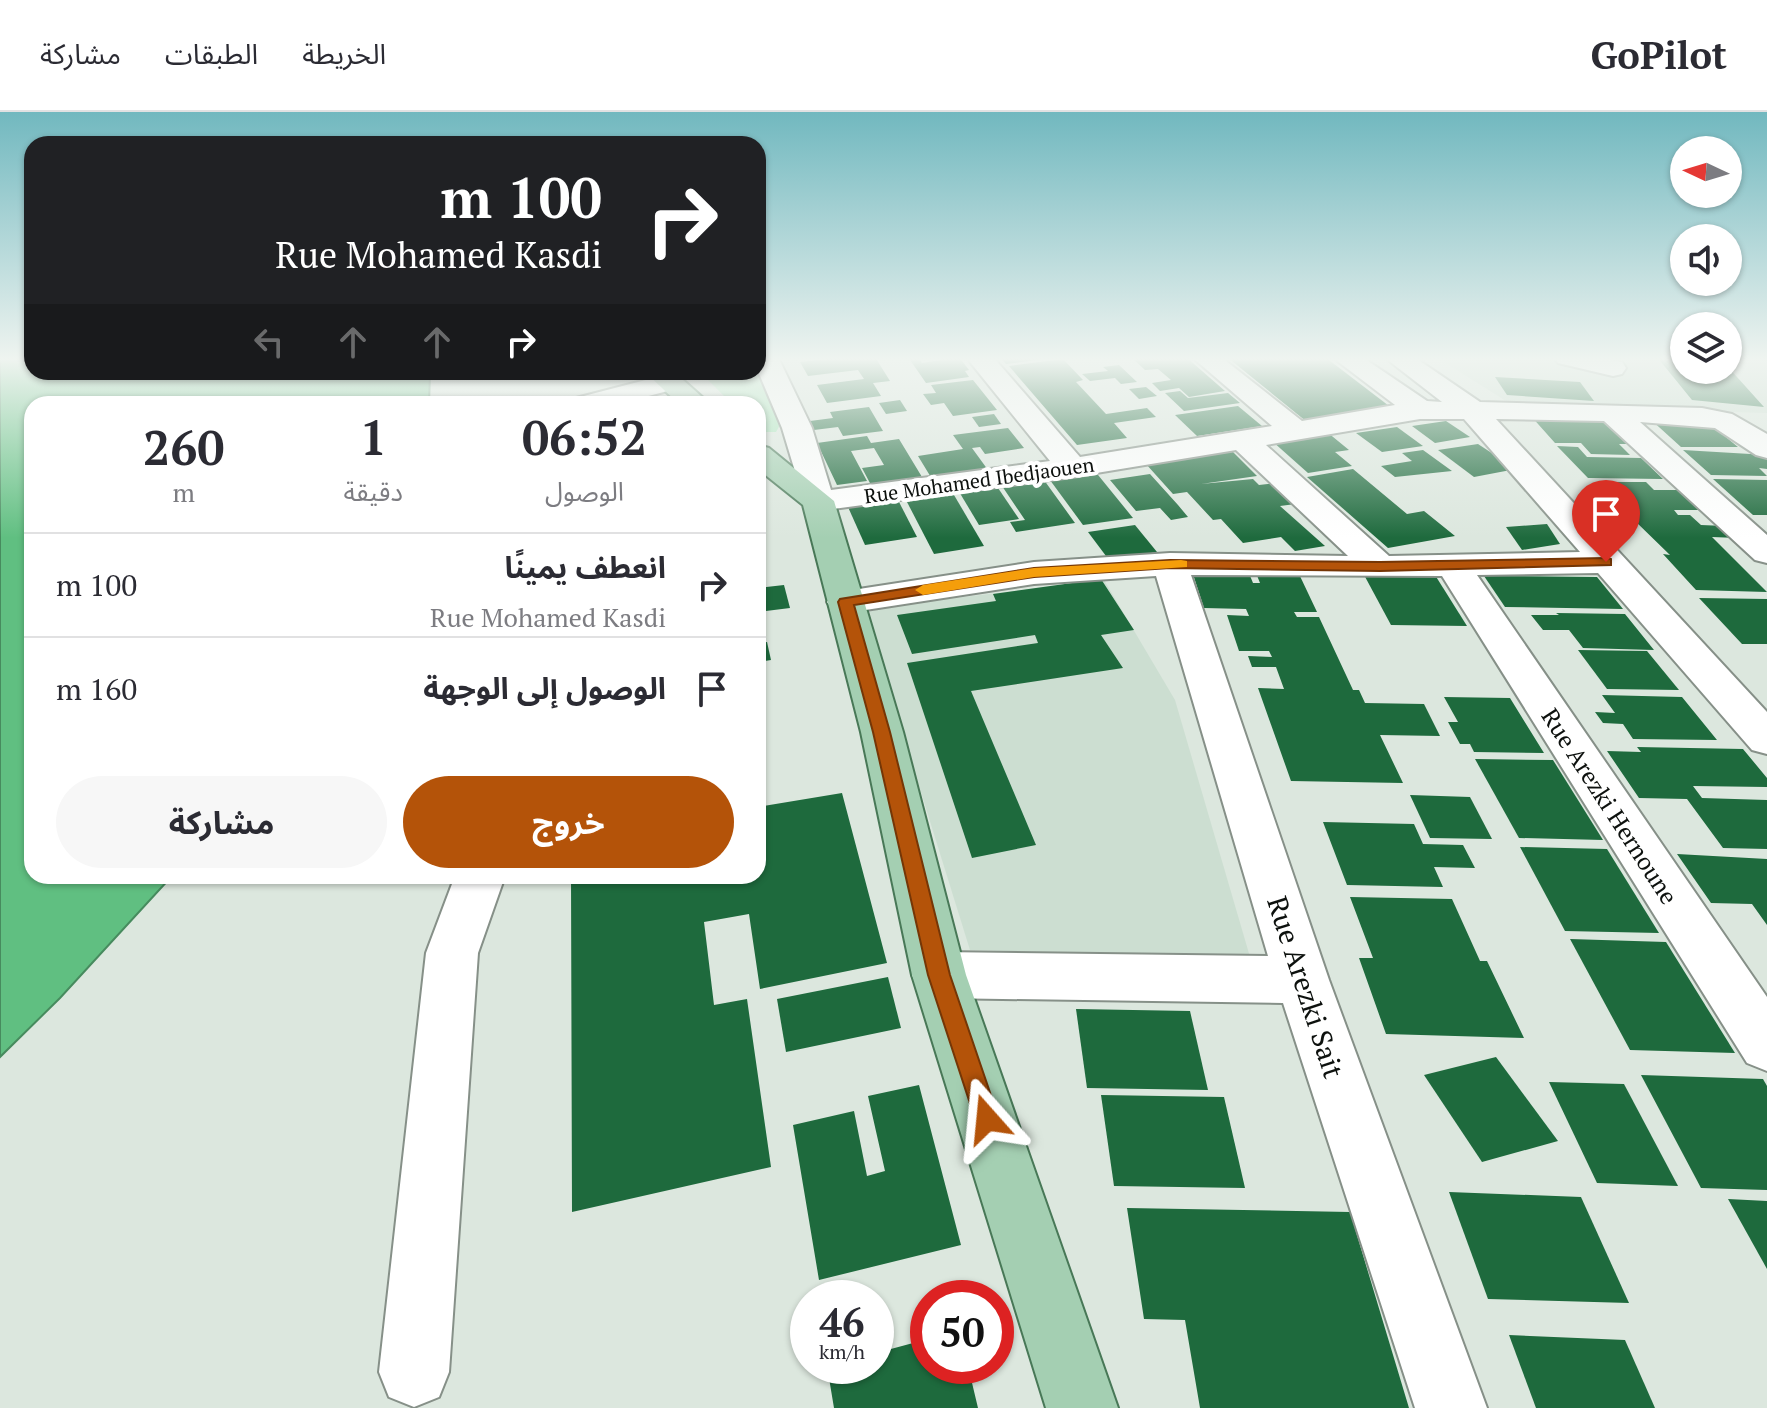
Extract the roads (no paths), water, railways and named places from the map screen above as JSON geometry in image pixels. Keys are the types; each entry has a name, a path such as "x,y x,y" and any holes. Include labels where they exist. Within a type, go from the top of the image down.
{"main road":[{"path":"766,460 818,501 882,732 939,975 1082,1408"}],"street":[{"path":"792,417 818,501"},
{"path":"1030,417 1072,468"},
{"path":"1280,417 1295,430"},
{"name":"Rue Mohamed Ibedjaouen","path":"818,501 1072,468 1373,417"},
{"path":"1478,417 1767,739"},
{"path":"1618,417 1767,553"},
{"name":"Rue Mohamed Ibedjaouen","path":"1687,417 1722,420 1743,430 1767,449"},
{"path":"1243,440 1380,567"},
{"path":"846,602 1034,573 1170,564 1380,567 1606,562"},
{"name":"Rue Arezki Sait","path":"1170,564 1302,980 1451,1408"},
{"name":"Rue Arezki Hernoune","path":"1453,566 1767,1045"},
{"path":"414,1372 452,953 477,884"},
{"path":"939,975 1302,980"}]}
